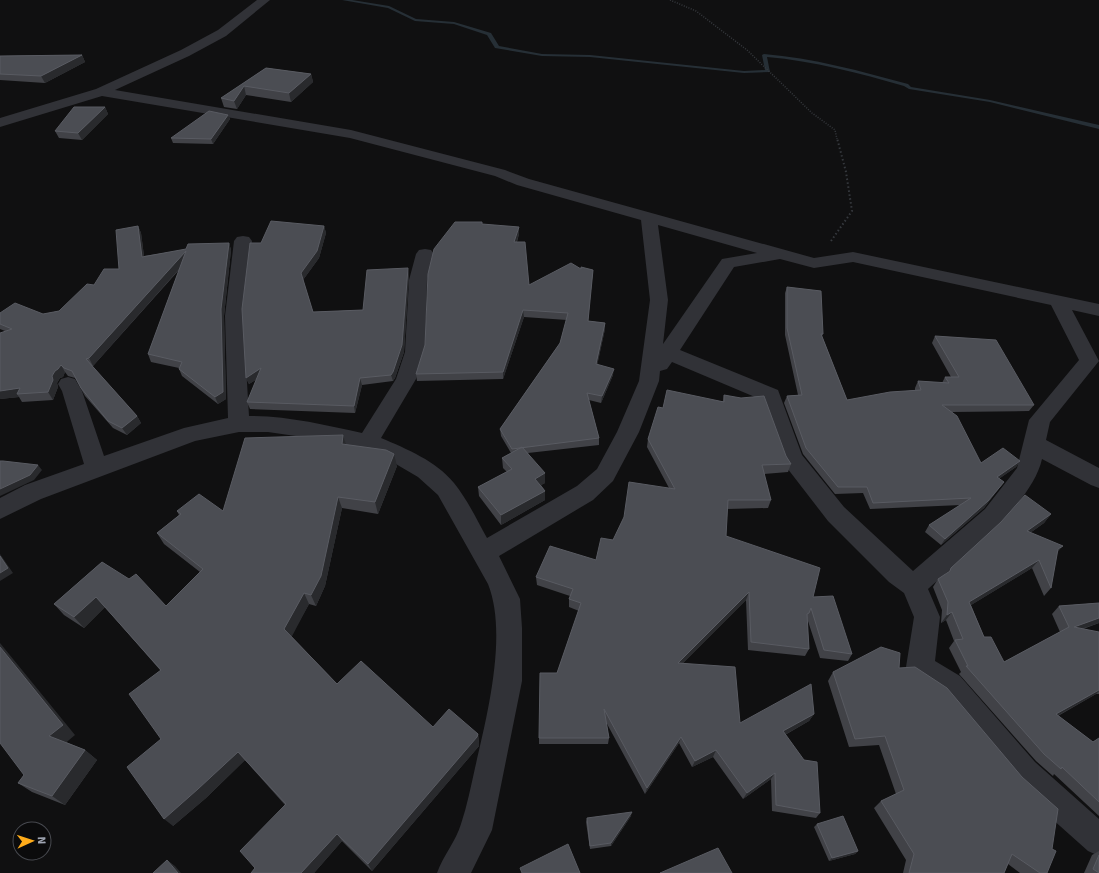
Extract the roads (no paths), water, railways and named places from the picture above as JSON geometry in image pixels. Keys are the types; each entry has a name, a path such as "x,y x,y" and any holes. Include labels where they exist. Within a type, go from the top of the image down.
{"street":[{"path":"0,123 101,92 185,53 222,33 264,0"},
{"path":"101,92 351,134 500,173 523,182 814,264 853,257 1099,310"},
{"path":"649,217 659,300 649,381"},
{"path":"239,424 234,316 243,241"},
{"path":"368,442 406,379 415,352 418,280 425,254"},
{"path":"483,553 585,493 606,475 628,432 649,381 728,263 779,254"},
{"path":"914,586 993,516 1028,471 1040,420 1089,361 1058,301"},
{"path":"1074,334 1099,346"},
{"path":"668,353 771,395 792,458 836,514 898,574 914,586 927,617 920,667 950,686 1024,773 1099,840"},
{"path":"68,384 72,391 97,468"},
{"path":"0,509 32,492 192,434 239,424 275,425 316,431 368,442 397,454 426,471 446,489 499,580 507,599 510,628 508,681 476,830 453,873"},
{"path":"1034,444 1099,479"}],"waterway":[{"path":"344,0 389,7 415,20 454,23 489,34 497,47 542,55 590,56 744,72 768,71 764,55 800,59 854,71 906,85 909,88 990,101 1099,127"}]}
